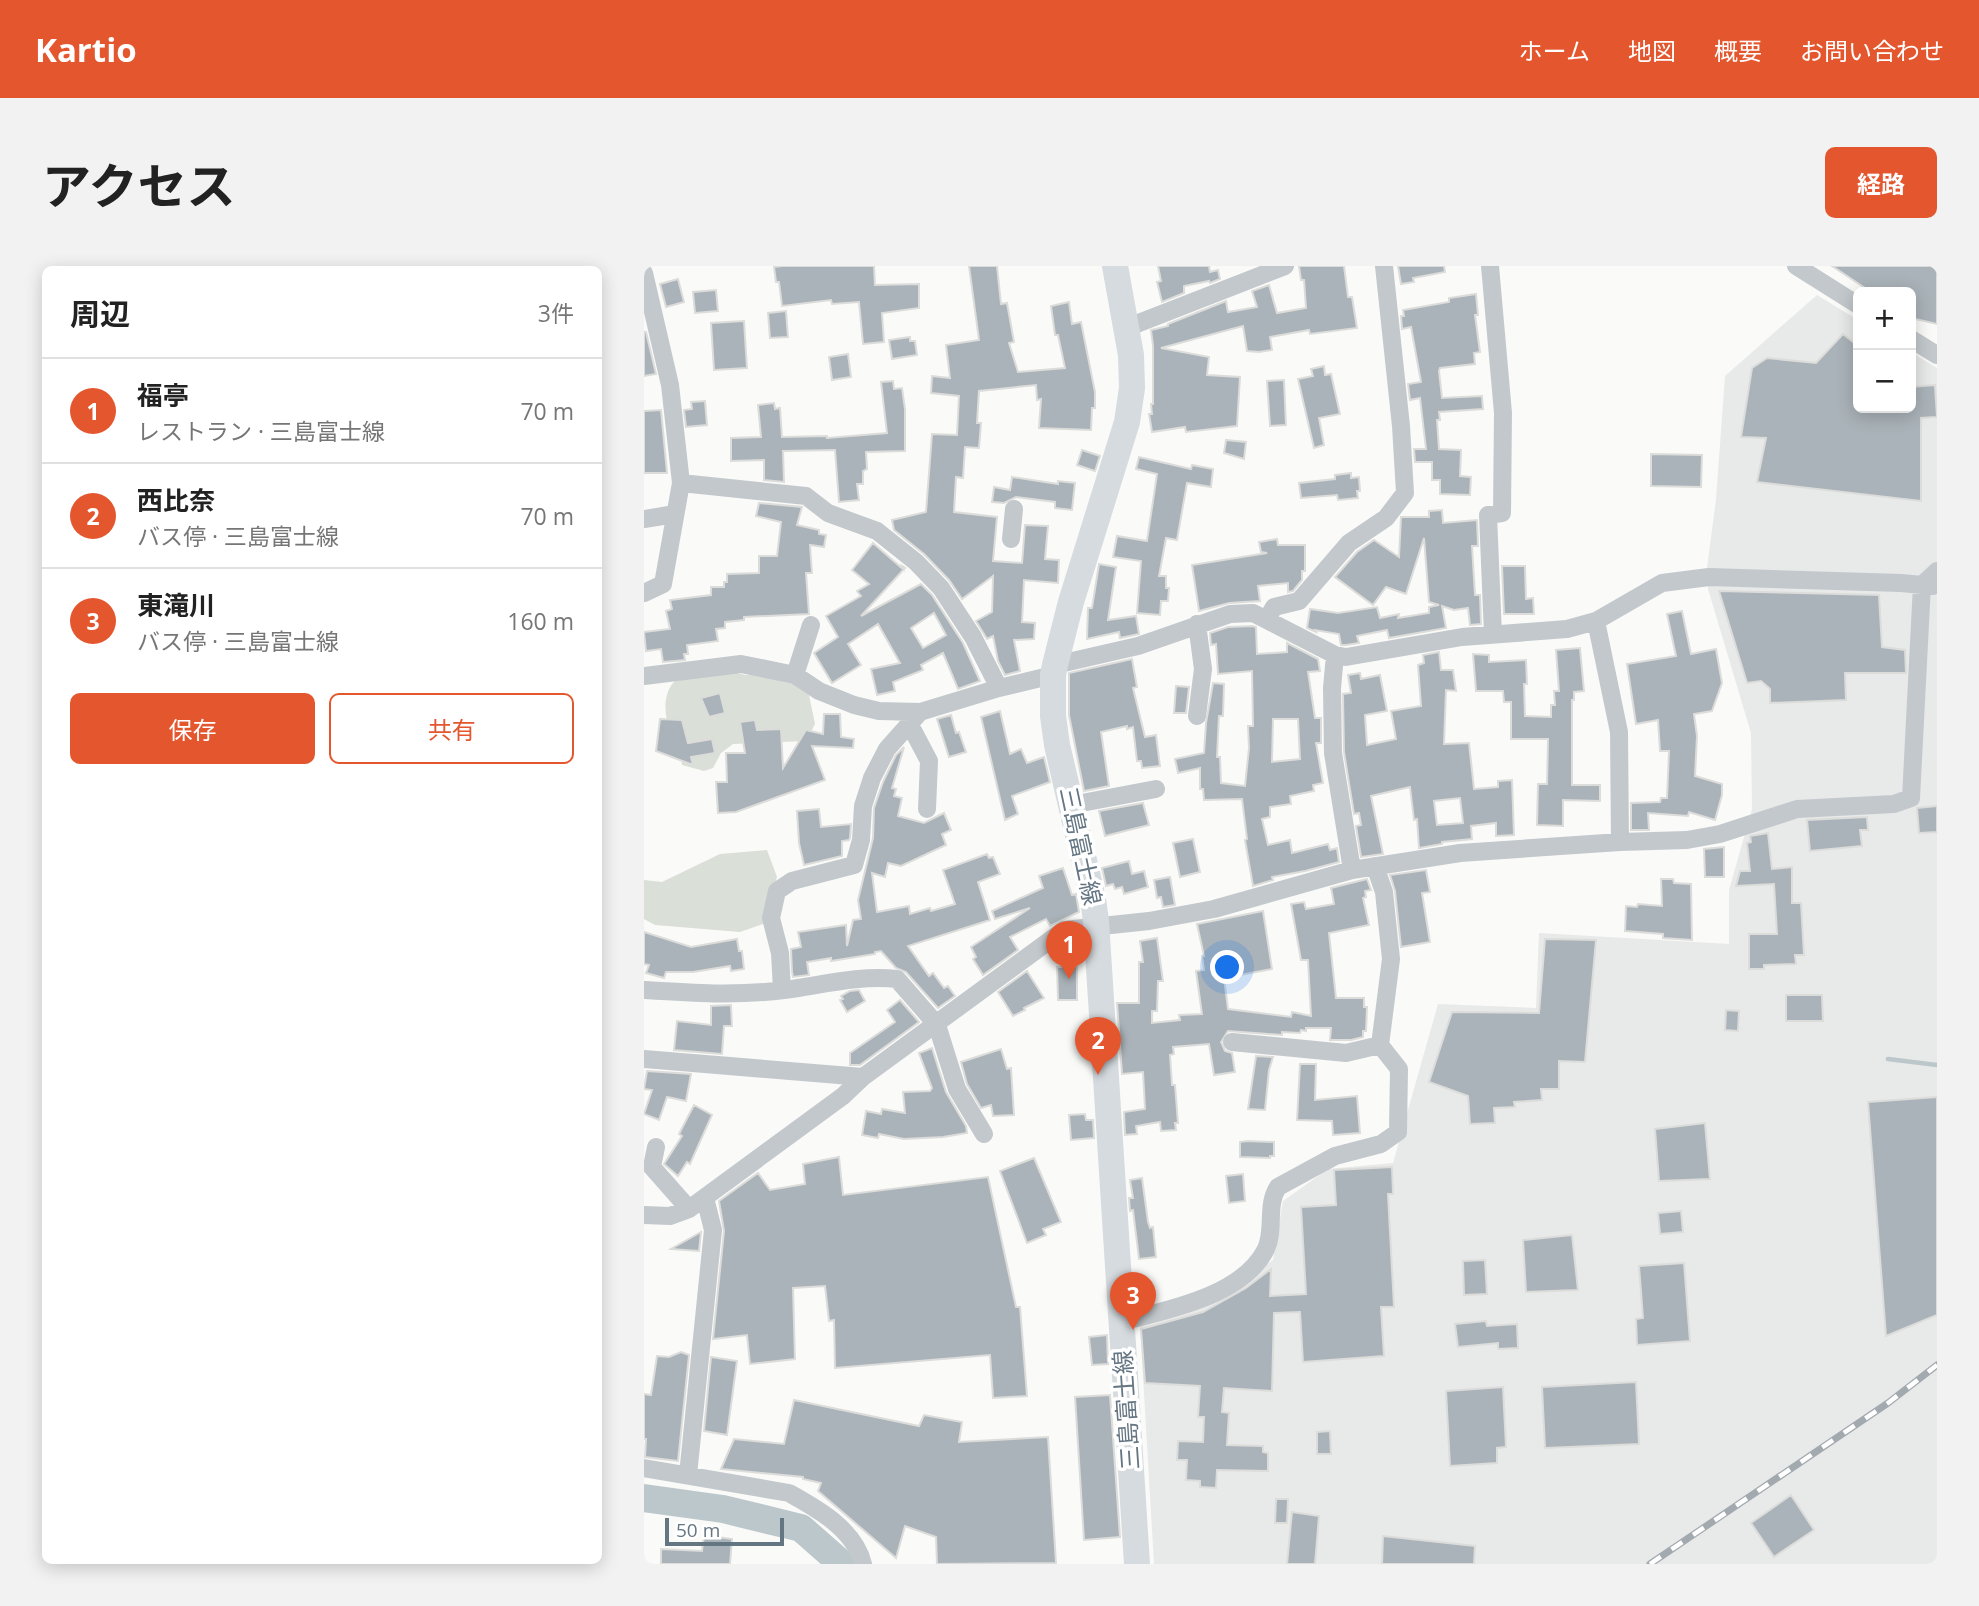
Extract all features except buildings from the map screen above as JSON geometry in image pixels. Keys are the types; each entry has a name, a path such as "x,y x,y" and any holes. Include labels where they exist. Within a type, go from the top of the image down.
{"main road":[{"name":"三島富士線","path":"1115,266 1131,355 1132,388 1127,422 1071,602 1054,670 1053,716 1093,899 1096,926 1137,1564"}],"street":[{"path":"1126,328 1285,266"},
{"path":"1266,619 1274,607 1299,601 1349,543 1386,518 1405,493 1401,426 1384,266"},
{"path":"1490,266 1503,413 1502,513 1488,515 1493,635"},
{"path":"1796,266 1853,302"},
{"path":"644,273 670,385 681,483 663,584 644,593"},
{"path":"1916,342 1937,355"},
{"path":"681,483 806,496 828,513 877,530 916,562 941,588 973,637 999,688"},
{"path":"1011,539 1014,509"},
{"path":"644,519 675,514"},
{"path":"644,1215 670,1216 689,1209 1064,930 1214,909 1375,866 1460,853 1687,840 1720,834 1797,809 1894,804 1910,799 1929,586 1937,571"},
{"path":"782,990 780,953 771,918 777,891 792,881 853,865 861,840 863,806 872,778 887,749 914,718 999,688 1138,646 1230,614 1253,613 1335,655 1346,657 1462,637 1567,629 1596,621 1662,583 1709,577 1929,586"},
{"path":"1596,621 1619,733 1620,842"},
{"path":"1197,624 1203,669 1197,716"},
{"path":"795,675 811,625"},
{"path":"1335,655 1332,688 1333,753 1352,870"},
{"path":"644,676 741,664 795,675 820,691 854,705 914,718"},
{"path":"914,718 929,761 928,808"},
{"path":"1071,805 1156,789"},
{"path":"1121,1322 1200,1301 1253,1270 1267,1247 1273,1195 1278,1187 1335,1156 1381,1144 1398,1132 1399,1069 1380,1045 1391,959 1384,892 1375,866"},
{"path":"644,990 710,995 782,990 873,976 897,979 937,1025 957,1089 984,1134"},
{"path":"1232,1042 1346,1053 1380,1045"},
{"path":"644,1059 863,1077"},
{"path":"656,1147 650,1172 689,1209"},
{"path":"688,1475 713,1230 705,1198"},
{"path":"644,1468 789,1493 846,1532 863,1564"}],"shaded area":[{"path":"1817,295 1853,317 1853,413 1916,413 1916,355 1937,368 1937,1564 1154,1564 1140,1325 1202,1308 1273,1260 1283,1201 1328,1169 1393,1163 1438,1004 1536,1008 1539,933 1729,944 1729,890 1752,809 1751,733 1708,589 1707,568 1716,499 1725,376"},
{"path":"722,670 746,675 761,673 790,681 809,695 815,724 806,741 733,744 721,753 713,768 704,771 682,765 666,716 670,687 688,673"},
{"path":"767,850 777,877 763,924 740,932 655,925 644,919 644,880 662,882 720,854"}],"waterway":[{"path":"1888,1059 1937,1065"},
{"path":"644,1498 723,1509 801,1528 842,1564"}],"railway":[{"path":"1650,1564 1888,1403 1937,1365"}],"place":[{"name":"福亭","path":"1069,979"},
{"name":"西比奈","path":"1098,1075"},
{"name":"東滝川","path":"1133,1330"}]}
